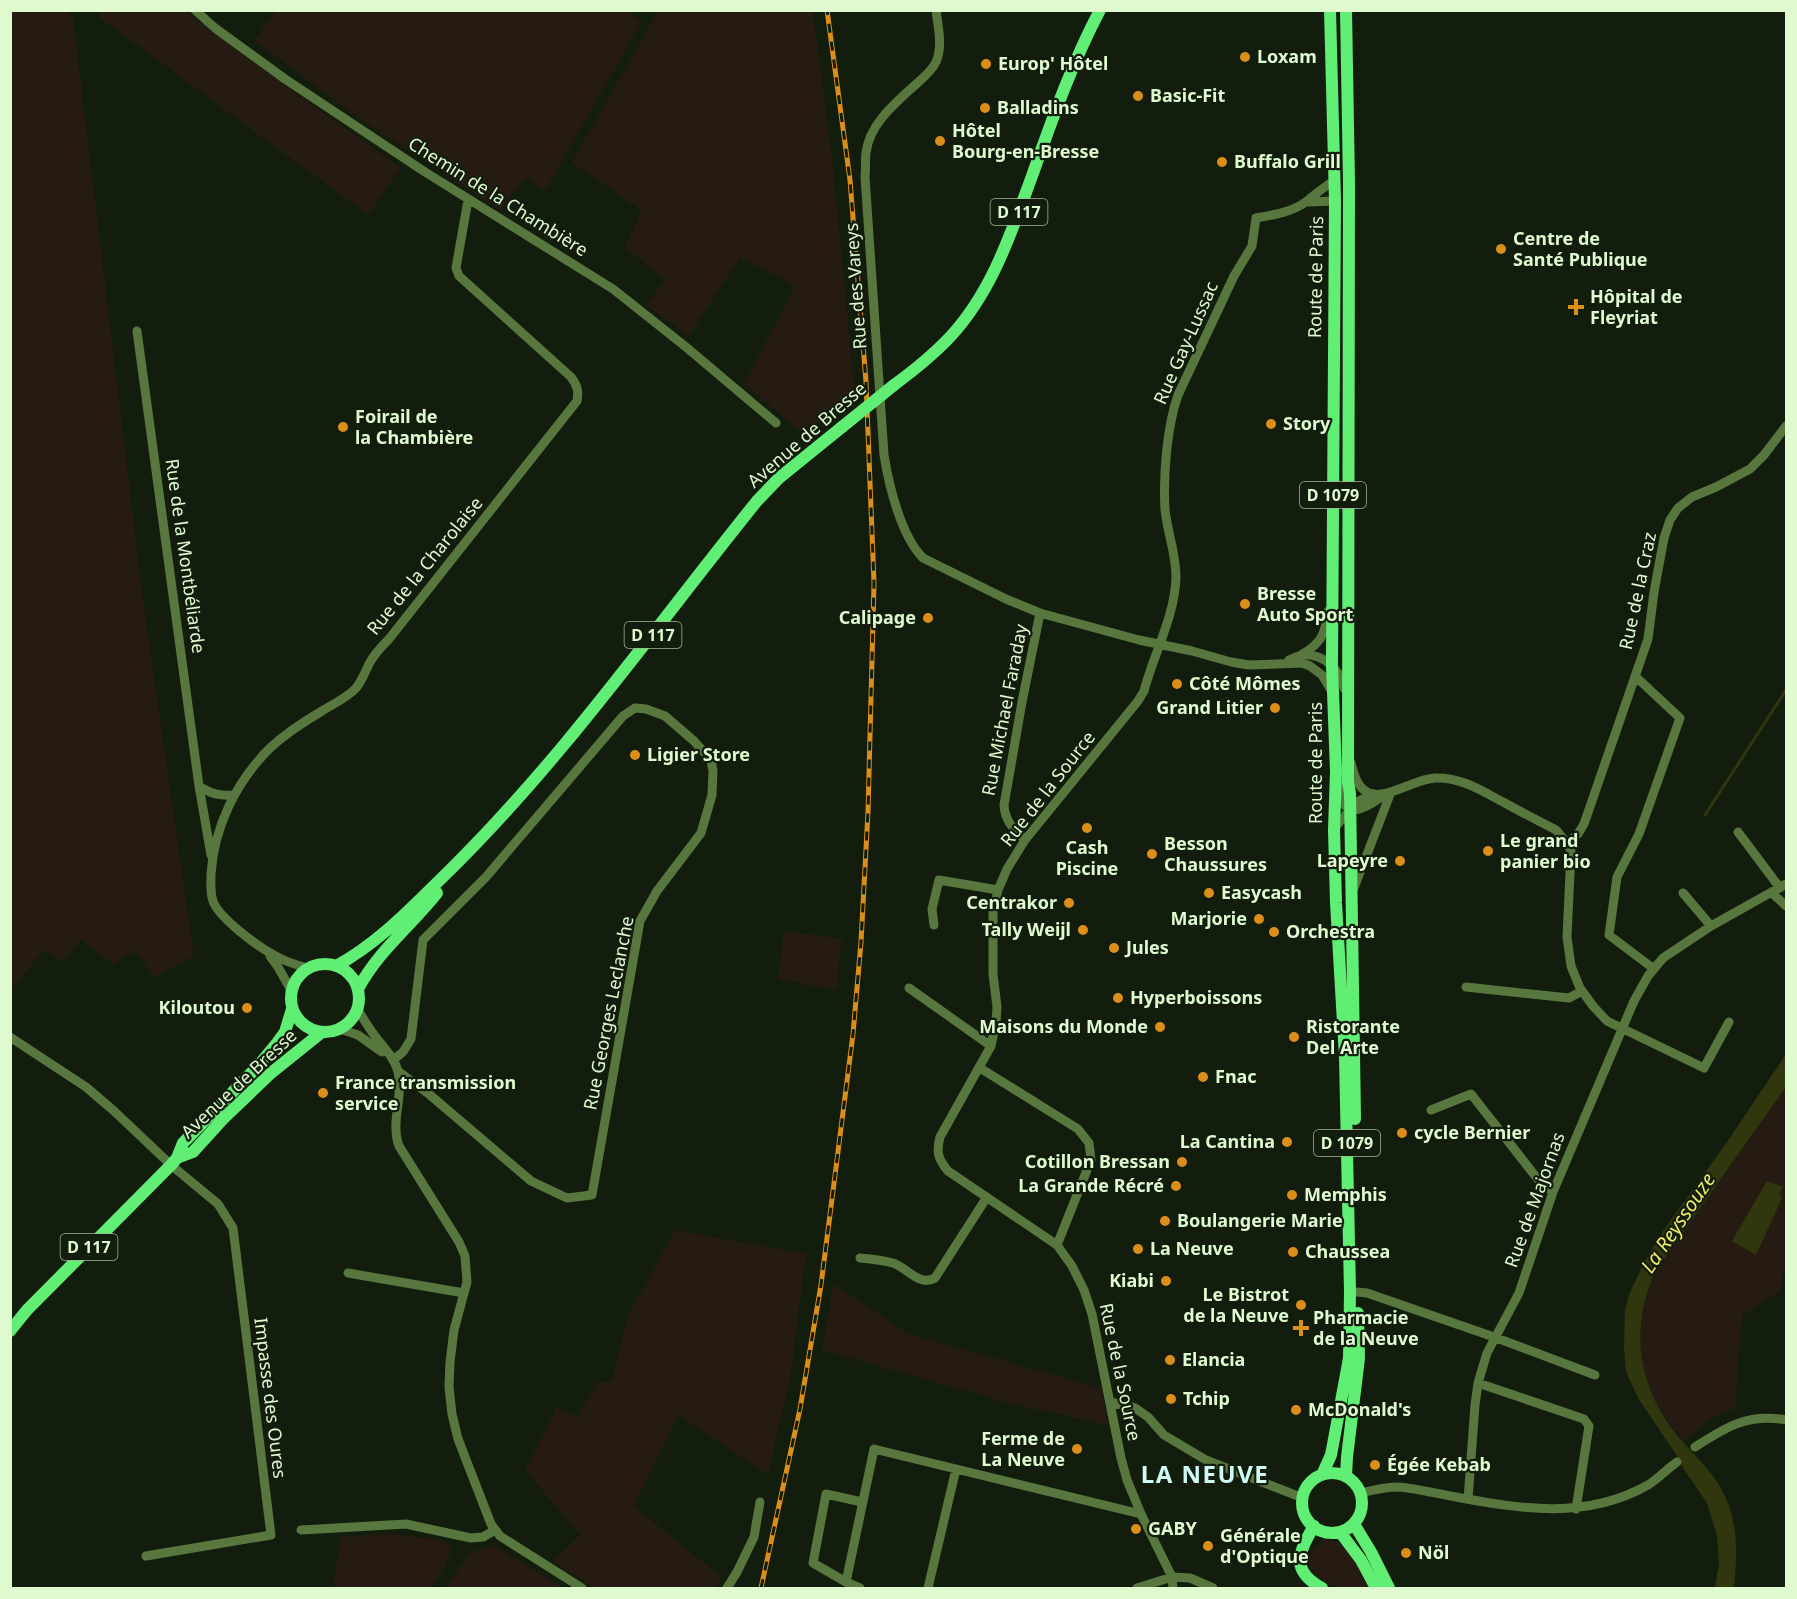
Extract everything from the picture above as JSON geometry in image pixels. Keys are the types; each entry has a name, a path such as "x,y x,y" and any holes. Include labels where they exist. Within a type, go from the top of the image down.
{"main road":[{"name":"Avenue de Bresse","path":"336,966 403,918 470,850 551,761 757,501 779,478 933,354 950,337 984,290 1006,248 1065,86 1100,10"},
{"name":"Route de Paris","path":"1322,1475 1331,1455 1349,1358 1350,1292 1347,1111 1334,830 1336,771 1332,666 1335,180 1330,10"},
{"name":"Route de Paris","path":"1346,10 1349,183 1348,754 1359,1358 1347,1457 1347,1476"},
{"name":"Avenue de Bresse","path":"358,989 368,970 382,952 422,912 470,850"},
{"path":"317,964 336,966 346,971 358,989 357,1008 353,1017 340,1029 322,1032 313,1030 297,1018 292,1009 291,990 294,981 308,968 317,964"},
{"name":"Avenue de Bresse","path":"174,1162 183,1143 258,1066 277,1043 285,1032 292,1009"},
{"name":"Avenue de Bresse","path":"10,1331 27,1310 174,1162 193,1152 223,1119 271,1073 322,1032"},
{"path":"1338,1473 1347,1476 1361,1493 1362,1509 1354,1524 1340,1532 1329,1533 1314,1526 1302,1506 1309,1484 1322,1475 1338,1473"},
{"path":"1354,1524 1389,1588"},
{"path":"1314,1526 1300,1553 1300,1564 1304,1574 1322,1588"},
{"path":"1340,1532 1361,1560 1376,1588"}],"street":[{"name":"Chemin de la Chambière","path":"195,10 215,28 285,79 468,201 613,289 776,423"},
{"name":"Rue des Vareys","path":"936,10 939,32 937,60 932,69 893,105 880,121 866,151 865,177 884,455 907,538 923,558 1040,614 1230,662 1249,665 1302,663 1321,668 1332,666"},
{"name":"Rue Gay-Lussac","path":"1159,645 1174,598 1176,577 1175,556 1165,508 1172,413 1178,395 1234,276 1252,246 1256,218 1275,214 1306,202 1335,180"},
{"name":"Rue de la Charolaise","path":"260,946 234,926 214,904 211,897 212,862 221,823 234,795 263,757 282,738 356,687 376,652 578,401 577,385 571,377 459,276 456,268 468,201"},
{"name":"Rue Gay-Lussac","path":"1306,202 1335,201"},
{"name":"Rue de la Montbéliarde","path":"137,331 199,786 212,862"},
{"name":"Rue de la Craz","path":"1567,843 1578,834 1584,824 1648,639 1654,592 1664,538 1670,520 1678,508 1692,497 1750,469 1786,426"},
{"name":"Rue des Vareys","path":"1284,662 1300,656 1317,644 1323,635 1333,576"},
{"name":"Rue Michael Faraday","path":"1025,840 1008,823 1004,815 1004,805 1040,614"},
{"name":"Rue de la Source","path":"1159,645 1138,701 1025,840 1007,869 998,890 993,912 993,974 997,1007 991,1046 940,1137 936,1150 939,1160 948,1171 1057,1245 1072,1266 1084,1290 1092,1314 1120,1458 1127,1480 1172,1577"},
{"path":"1332,666 1348,652"},
{"path":"1300,656 1315,657 1332,666 1341,676 1348,702"},
{"path":"1310,666 1322,675 1334,694"},
{"path":"1635,676 1680,718 1639,834 1617,877 1609,935 1654,969"},
{"name":"Rue Georges Leclanche","path":"393,1060 403,1052 411,1039 423,940 486,877 623,716 635,708 646,709 665,716 694,741 711,760 712,795 700,833 657,891 640,921 592,1195 567,1198 531,1181 430,1095 398,1071"},
{"path":"1348,754 1361,787 1374,794"},
{"path":"1336,771 1341,798 1350,808 1357,810 1363,810 1388,793 1418,780 1449,778 1467,783 1556,830 1571,851 1567,937 1571,966 1582,991 1593,1006 1607,1021 1704,1068 1729,1022"},
{"path":"199,786 207,792 221,796 234,795"},
{"path":"1334,830 1356,802 1374,794 1388,793"},
{"path":"1352,893 1388,793"},
{"path":"1738,831 1779,888 1786,906"},
{"path":"934,926 932,909 939,880 998,890"},
{"name":"Rue de Majornas","path":"1468,1499 1475,1405 1478,1383 1487,1353 1519,1293 1553,1192 1634,1001 1663,958 1711,926 1779,888"},
{"path":"1683,893 1711,926"},
{"path":"260,946 283,960 308,968"},
{"path":"260,946 278,966 291,990"},
{"path":"1466,987 1569,998 1582,991"},
{"path":"909,988 991,1046"},
{"path":"357,1008 393,1060 398,1071 395,1137 459,1242 465,1256 467,1282 454,1330 449,1387 458,1439 495,1530 519,1550 582,1588"},
{"path":"340,1029 358,1035 393,1060"},
{"path":"10,1038 86,1087 174,1162"},
{"path":"980,1068 1078,1129 1089,1143 1091,1160 1057,1245"},
{"path":"1431,1110 1472,1094 1540,1182 1553,1192"},
{"name":"Impasse des Oures","path":"146,1556 271,1535 233,1228 218,1204 174,1162"},
{"path":"860,1257 895,1264 922,1281 930,1281 935,1278 987,1197"},
{"path":"348,1273 464,1293"},
{"path":"1357,1292 1368,1293 1595,1375"},
{"path":"1478,1383 1584,1419 1589,1426 1576,1509"},
{"path":"1110,1402 1135,1408 1148,1417 1164,1435 1206,1460 1303,1498"},
{"path":"1695,1447 1725,1427 1748,1419 1762,1417 1786,1419"},
{"path":"846,1582 874,1449 1141,1514"},
{"path":"1361,1493 1381,1488 1399,1487 1537,1508 1576,1509 1630,1494 1650,1484 1677,1462"},
{"path":"928,1588 956,1469"},
{"path":"860,1588 813,1563 826,1494 862,1502"},
{"path":"727,1588 754,1537 760,1502"},
{"path":"301,1530 406,1524 471,1538 483,1537 495,1530"},
{"path":"1172,1577 1173,1588"},
{"path":"1137,1588 1172,1577 1190,1578 1213,1588"}],"shaded area":[{"path":"11,10 62,11 73,17 143,599 194,956 154,977 136,951 113,964 81,940 63,962 44,950 11,990"},
{"path":"277,10 625,10 642,22 545,191 525,178 500,210 361,120 254,40"},
{"path":"100,11 185,11 401,168 368,215 99,17"},
{"path":"658,11 813,11 833,164 855,396 801,432 744,384 795,286 740,258 689,336 646,305 665,279 624,247 642,211 572,162"},
{"path":"784,931 842,939 836,990 778,979"},
{"path":"1786,1087 1786,1262 1780,1290 1742,1316 1735,1408 1710,1419 1684,1442 1657,1403 1642,1362 1641,1319 1646,1297 1655,1273"},
{"path":"675,1230 806,1254 790,1380 768,1474 678,1415 634,1506 721,1577 716,1588 595,1588 553,1561 580,1535 525,1470 557,1407 577,1417 598,1381 611,1382 627,1318"},
{"path":"833,1284 908,1334 1101,1388 1108,1425 1008,1403 822,1350"},
{"path":"397,1534 445,1541 452,1549 442,1572 430,1588 316,1588 333,1586 341,1537"},
{"path":"1323,1539 1342,1543 1361,1565 1371,1588 1336,1588 1315,1575 1309,1564 1311,1552"},
{"path":"495,1546 563,1588 445,1588 471,1552"}],"water":[{"name":"La Reyssouze","path":"1786,1054 1786,1087 1655,1272 1642,1317 1640,1339 1642,1360 1655,1401 1681,1440 1715,1479 1724,1494 1732,1517 1736,1552 1734,1588 1715,1588 1719,1563 1717,1536 1707,1503 1638,1398 1626,1372 1625,1309 1630,1292 1643,1265 1663,1231 1725,1145"},
{"path":"1767,1181 1783,1187 1779,1194 1782,1198 1756,1255 1732,1241"}],"waterway":[{"path":"1705,815 1786,690"}],"railway":[{"path":"761,1588 800,1409 821,1285 853,1034 868,812 874,583 866,382 850,180 827,10"}],"place":[{"name":"Loxam","path":"1245,57"},
{"name":"Europ' Hôtel","path":"986,64"},
{"name":"Basic-Fit","path":"1138,96"},
{"name":"Balladins","path":"985,108"},
{"name":"Hôtel Bourg-en-Bresse","path":"940,141"},
{"name":"Buffalo Grill","path":"1222,162"},
{"name":"Centre de Santé Publique","path":"1501,249"},
{"name":"Hôpital de Fleyriat","path":"1576,307"},
{"name":"Story","path":"1271,424"},
{"name":"Foirail de la Chambière","path":"343,427"},
{"name":"Bresse Auto Sport","path":"1245,604"},
{"name":"Calipage","path":"928,618"},
{"name":"Côté Mômes","path":"1177,684"},
{"name":"Grand Litier","path":"1275,708"},
{"name":"Ligier Store","path":"635,755"},
{"name":"Cash Piscine","path":"1087,828"},
{"name":"Le grand panier bio","path":"1488,851"},
{"name":"Besson Chaussures","path":"1152,854"},
{"name":"Lapeyre","path":"1400,861"},
{"name":"Easycash","path":"1209,893"},
{"name":"Centrakor","path":"1069,903"},
{"name":"Marjorie","path":"1259,919"},
{"name":"Tally Weijl","path":"1083,930"},
{"name":"Orchestra","path":"1274,932"},
{"name":"Jules","path":"1114,948"},
{"name":"Hyperboissons","path":"1118,998"},
{"name":"Kiloutou","path":"247,1008"},
{"name":"Maisons du Monde","path":"1160,1027"},
{"name":"Ristorante Del Arte","path":"1294,1037"},
{"name":"Fnac","path":"1203,1077"},
{"name":"France transmission service","path":"323,1093"},
{"name":"cycle Bernier","path":"1402,1133"},
{"name":"La Cantina","path":"1287,1142"},
{"name":"Cotillon Bressan","path":"1182,1162"},
{"name":"La Grande Récré","path":"1176,1186"},
{"name":"Memphis","path":"1292,1195"},
{"name":"Boulangerie Marie","path":"1165,1221"},
{"name":"La Neuve","path":"1138,1249"},
{"name":"Chaussea","path":"1293,1252"},
{"name":"Kiabi","path":"1166,1281"},
{"name":"Le Bistrot de la Neuve","path":"1301,1305"},
{"name":"Pharmacie de la Neuve","path":"1301,1328"},
{"name":"Elancia","path":"1170,1360"},
{"name":"Tchip","path":"1171,1399"},
{"name":"McDonald's","path":"1296,1410"},
{"name":"Ferme de La Neuve","path":"1077,1449"},
{"name":"Égée Kebab","path":"1375,1465"},
{"name":"GABY","path":"1136,1529"},
{"name":"Générale d'Optique","path":"1208,1546"},
{"name":"Nöl","path":"1406,1553"}],"district":[{"name":"LA NEUVE","path":"1205,1475"}]}
